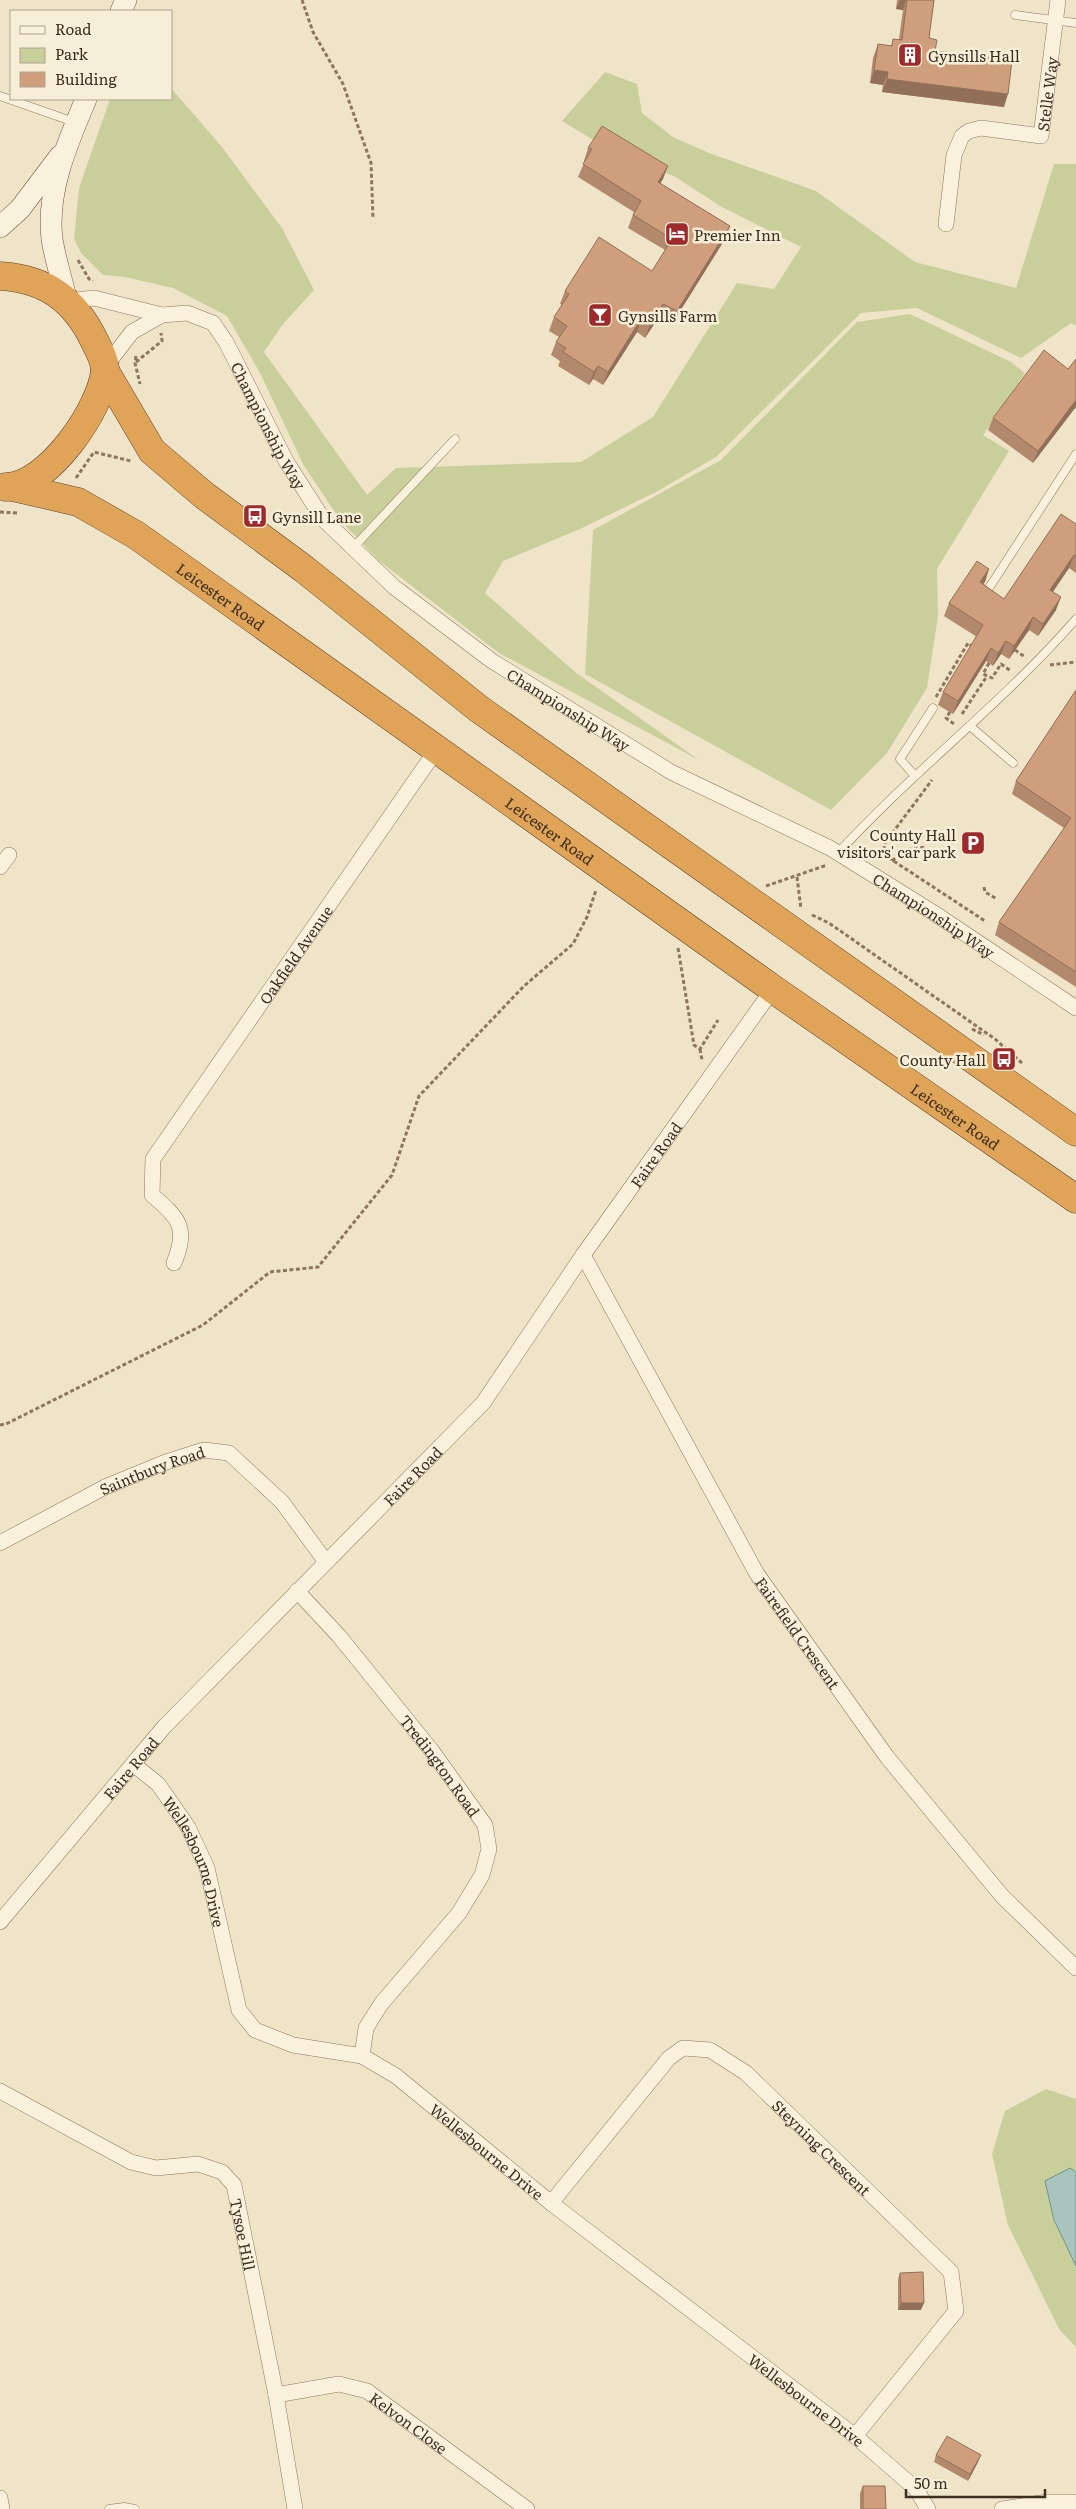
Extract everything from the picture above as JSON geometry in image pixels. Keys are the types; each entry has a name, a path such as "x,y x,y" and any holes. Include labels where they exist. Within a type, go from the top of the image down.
{"highway":[{"path":"0,276 32,282 67,300 90,331 105,369 152,451 205,496 304,569 479,709 1076,1132"},
{"path":"5,487 30,479 58,458 88,416 99,392 105,369"},
{"name":"Leicester Road","path":"5,487 64,497 78,502 136,535 773,989 1076,1199"}],"street":[{"name":"Stelle Way","path":"946,224 954,155 962,136 969,130 981,128 1042,136 1058,0"},
{"path":"67,300 52,239 50,214 65,150 86,100"},
{"path":"0,227 20,208 65,150"},
{"name":"Championship Way","path":"67,300 94,298 160,316 186,314 213,323 226,342 286,461 323,519 352,549 394,587 492,661 671,772 845,857 934,913 1076,1008"},
{"name":"Championship Way","path":"105,369 132,332 160,316"},
{"name":"Oakfield Avenue","path":"174,1263 182,1243 182,1234 176,1219 152,1195 153,1159 437,749"},
{"name":"Faire Road","path":"0,1922 164,1727 482,1403 583,1255 773,989"},
{"name":"Fairefield Crescent","path":"583,1255 757,1574 887,1757 1002,1896 1076,1968"},
{"name":"Saintbury Road","path":"0,1542 105,1487 166,1462 204,1450 229,1453 282,1502 326,1562"},
{"name":"Tredington Road","path":"297,1591 339,1636 432,1751 485,1824 489,1849 482,1875 459,1913 381,2004 366,2028 362,2056"},
{"name":"Wellesbourne Drive","path":"134,1764 158,1784 188,1827 207,1868 239,2010 255,2030 293,2045 362,2056 396,2076 551,2203 855,2436 916,2489 928,2509"},
{"name":"Steyning Crescent","path":"551,2203 669,2058 683,2048 710,2050 746,2073 951,2272 956,2310 855,2436"},
{"name":"Tysoe Hill","path":"0,2091 131,2162 156,2168 198,2164 222,2172 234,2185 276,2395 295,2509"},
{"name":"Kelvon Close","path":"276,2395 339,2384 367,2391 527,2509"},
{"path":"0,2498 2,2509"},
{"path":"1002,2509 1076,2502"}],"lane":[{"path":"1014,15 1076,23"},
{"path":"12,100 76,122"},
{"path":"352,549 455,439"},
{"path":"987,591 1076,454"},
{"path":"845,857 873,814 970,726 1076,619"},
{"path":"916,776 900,759 933,708"},
{"path":"970,726 1013,763"},
{"path":"110,2509 124,2506 135,2509"}],"path":[{"path":"302,0 313,32 343,84 371,163 373,219"},
{"path":"135,363 162,341 160,316"},
{"path":"127,338 137,350 135,363 142,391"},
{"path":"64,497 94,452 139,462 152,451"},
{"path":"974,647 968,643 932,704 933,708 954,725 987,676"},
{"path":"989,663 983,674 992,678 1001,664"},
{"path":"946,718 950,712"},
{"path":"883,854 886,843 935,776"},
{"path":"892,861 904,850 925,847"},
{"path":"758,888 797,877 845,857 883,854 985,921"},
{"path":"797,877 801,910"},
{"path":"984,887 984,892 997,899"},
{"path":"0,1425 23,1416 203,1325 270,1272 318,1267 392,1175 419,1096 524,986 573,944 587,917 596,890"}],"green space":[{"path":"605,72 637,84 642,113 673,137 709,153 816,191 915,262 1016,288 1054,164 1076,164 1076,326 1071,323 1021,358 917,308 861,313 716,457 658,491 580,529 503,561 485,593 575,672 699,760 499,653 378,560 340,520 303,464 260,373 227,316 173,288 125,277 103,275 81,253 74,239 79,188 110,100 172,100 172,89 222,147 282,228 314,290 283,324 264,352 367,495 396,468 581,462 653,417 737,283 774,289 801,247 720,206 674,176 620,156 562,121"},
{"path":"910,314 1011,362 1025,373 983,435 1009,451 937,569 938,616 927,688 887,753 831,810 585,674 593,530 721,460 857,322"},
{"path":"1046,2089 1076,2099 1076,2347 1059,2329 1008,2225 992,2154 1005,2111"}],"water":[{"path":"1070,2168 1076,2172 1076,2266 1054,2220 1045,2181"}],"building":[{"name":"Gynsills Hall","path":"907,0 934,0 929,38 937,40 935,51 1012,60 1008,94 887,79 888,72 874,70 878,44 892,46 893,39 902,40"},
{"path":"602,126 668,166 658,182 730,226 677,311 663,304 650,325 641,319 608,372 598,366 594,372 563,352 566,348 556,342 567,326 554,317 569,294 565,291 599,237 652,271 672,239 633,215 641,201 583,164 592,149 588,148"},
{"path":"1044,350 1068,369 1076,359 1076,400 1038,451 993,418"},
{"path":"1061,514 1076,524 1076,557 1074,555 1050,590 1061,597 1043,624 1033,617 1014,646 1006,641 998,653 991,648 958,701 943,692 983,625 949,603 977,561 989,569 980,582 1004,599"},
{"path":"1076,690 1076,972 999,922 1071,818 1016,781"},
{"path":"923,2272 924,2303 901,2303 900,2273"},
{"path":"947,2436 981,2455 970,2474 936,2455"},
{"path":"863,2486 885,2486 886,2509 863,2509"}],"place":[{"name":"Gynsills Hall","path":"910,55"},
{"name":"Premier Inn","path":"677,234"},
{"name":"Gynsills Farm","path":"600,315"},
{"name":"Gynsill Lane","path":"255,516"},
{"name":"County Hall visitors' car park","path":"973,843"},
{"name":"County Hall","path":"1004,1059"}]}
